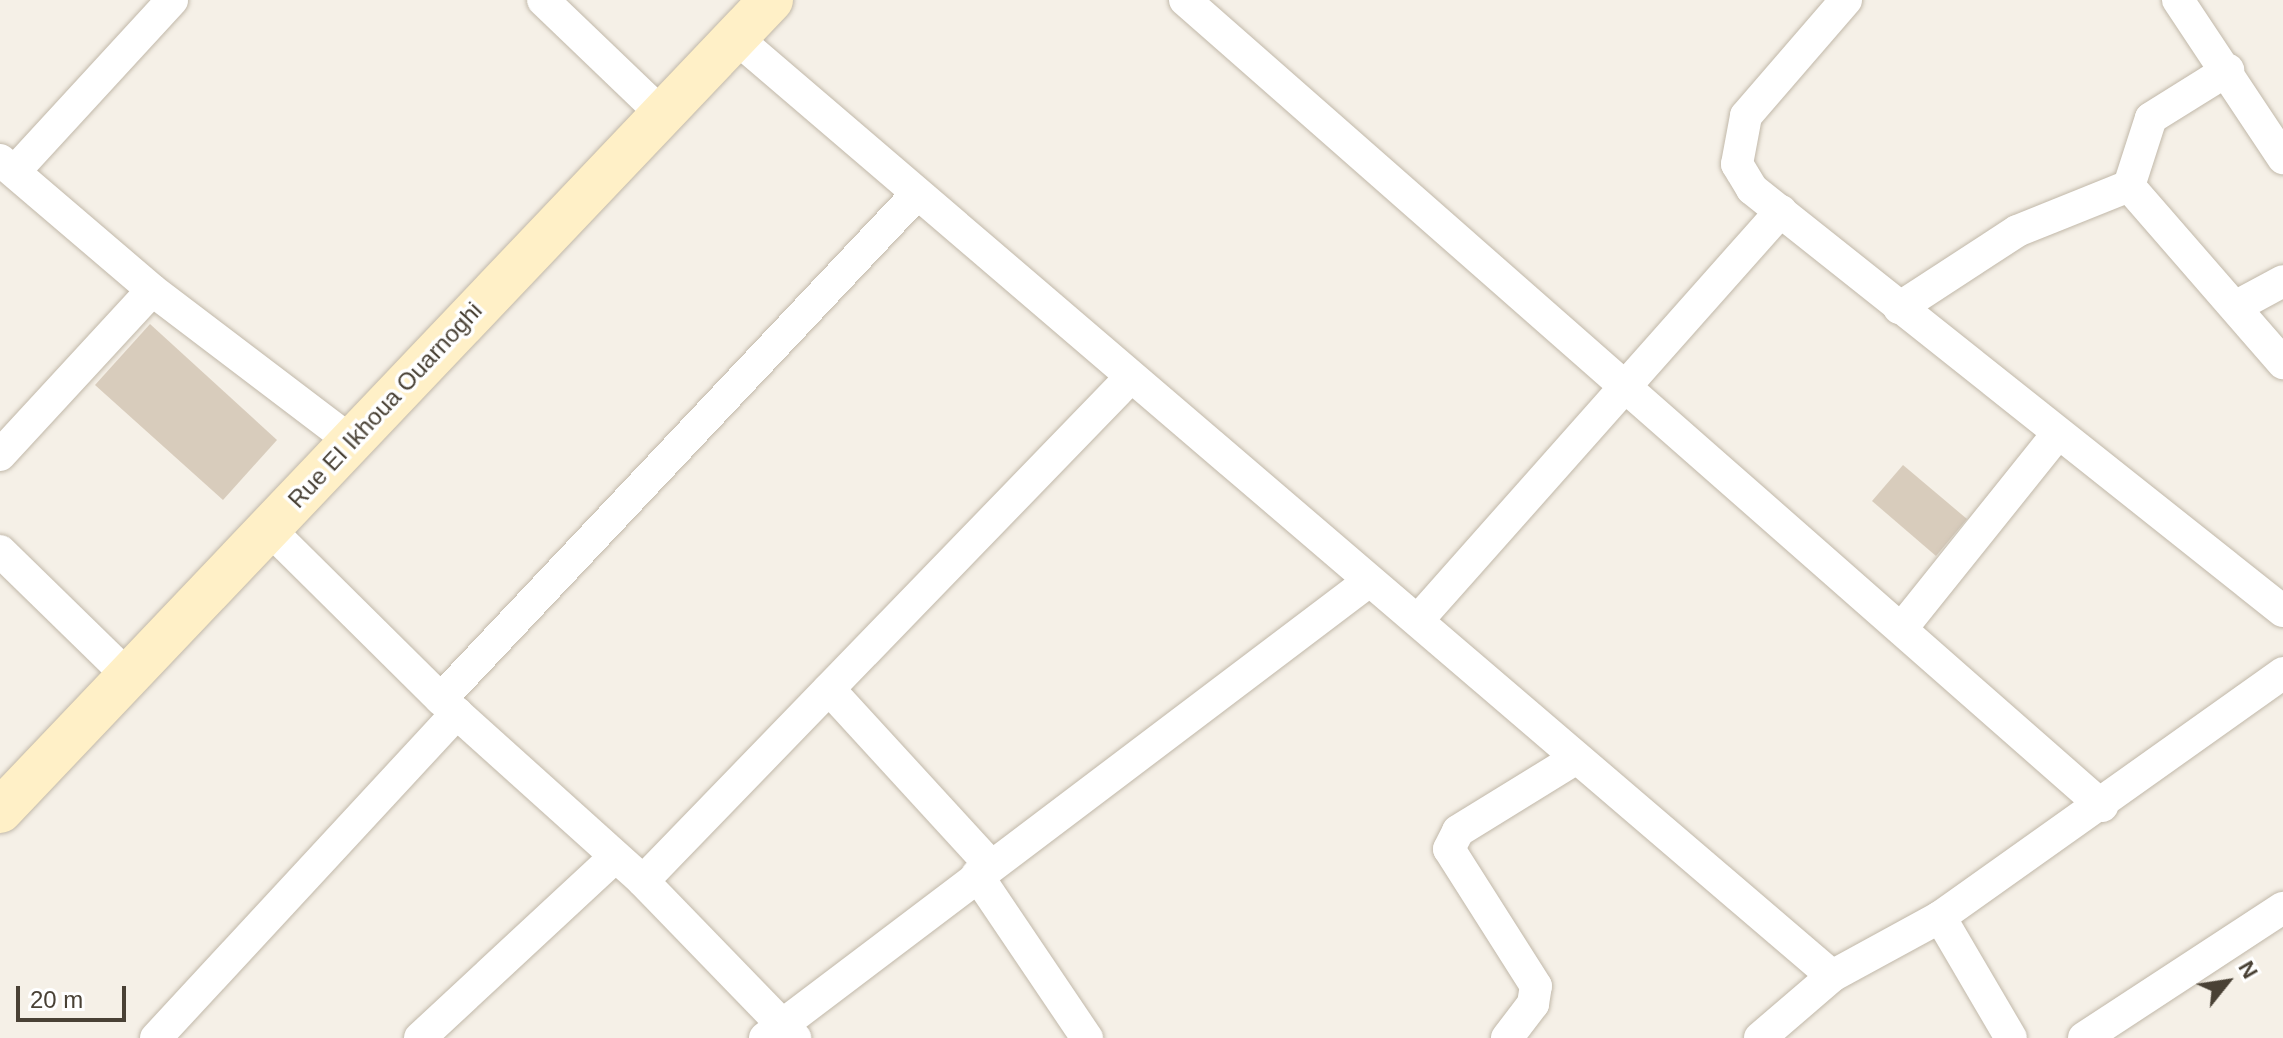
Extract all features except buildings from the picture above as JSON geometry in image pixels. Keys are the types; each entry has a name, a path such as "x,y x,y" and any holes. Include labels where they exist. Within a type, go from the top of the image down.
{"street":[{"path":"172,0 8,166 152,290 351,441"},
{"path":"543,0 661,113"},
{"name":"Rue EI Ikhoua Ouarnoghi","path":"0,811 771,0"},
{"path":"1185,0 1632,387 2102,806"},
{"path":"1846,0 1746,116 1737,139 1737,164 1752,189 2056,436 2283,611"},
{"path":"2178,0 2228,70 2283,158"},
{"path":"735,37 1128,380 1418,620 1575,759 1832,976"},
{"path":"2129,186 2151,118 2228,70"},
{"path":"1899,308 2017,231 2129,186"},
{"path":"2129,186 2237,306 2283,363"},
{"path":"156,1038 449,706 915,196"},
{"path":"1418,620 1632,387 1781,211"},
{"path":"2237,306 2283,281"},
{"path":"0,455 152,290"},
{"path":"643,881 1128,380"},
{"path":"1902,628 2056,436"},
{"path":"270,530 449,706 643,881 780,1033 983,870 1369,581"},
{"path":"0,551 128,676"},
{"path":"1760,1038 1832,976 1940,917 2102,806 2283,673"},
{"path":"829,689 983,870 1087,1038"},
{"path":"1507,1038 1533,1004 1536,986 1449,849 1458,831 1575,759"},
{"path":"420,1038 615,857"},
{"path":"2084,1038 2280,915"},
{"path":"1940,917 2011,1038"}]}
